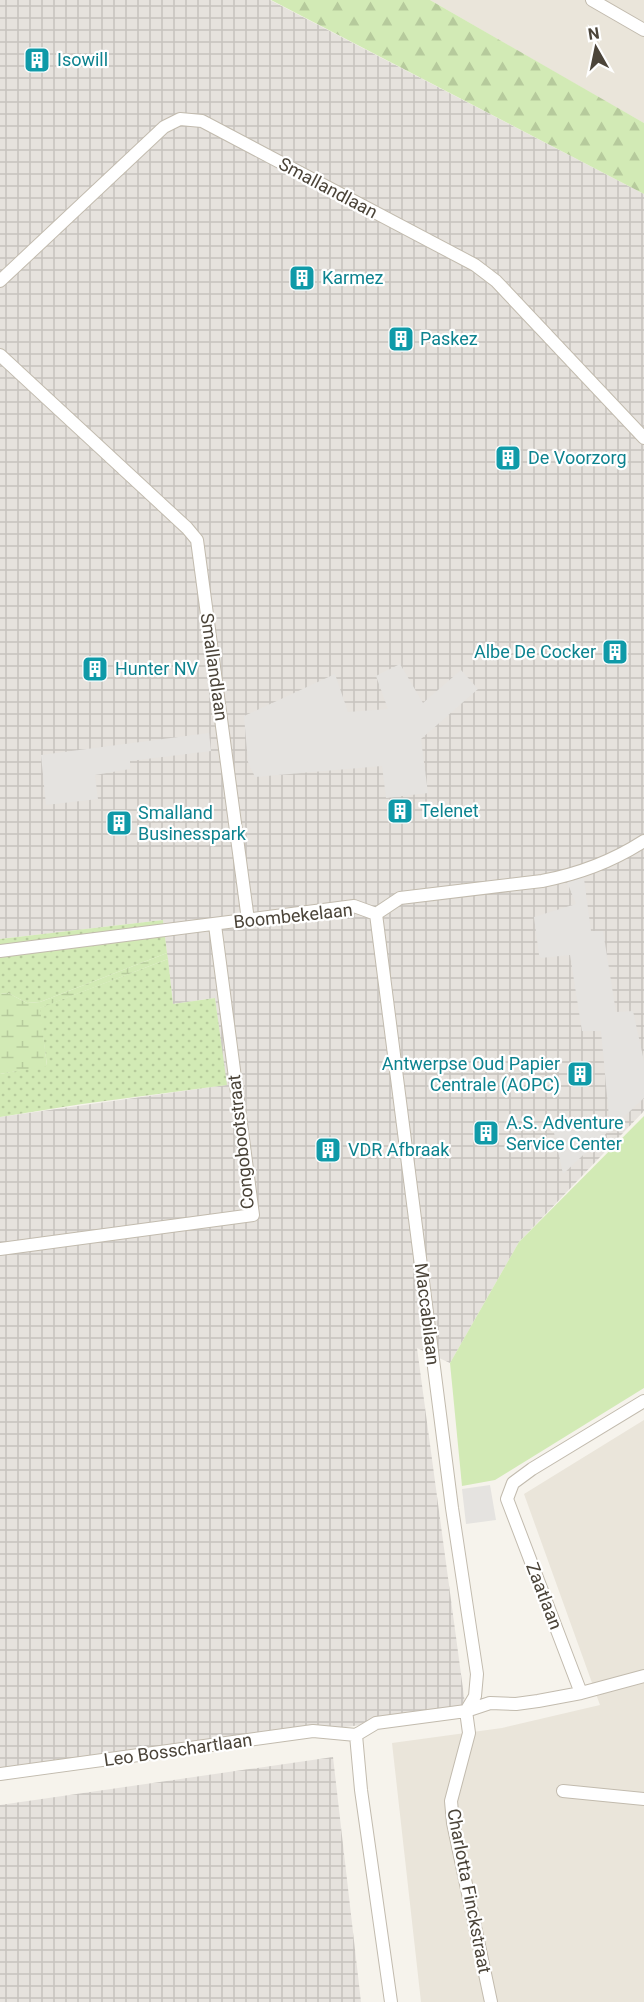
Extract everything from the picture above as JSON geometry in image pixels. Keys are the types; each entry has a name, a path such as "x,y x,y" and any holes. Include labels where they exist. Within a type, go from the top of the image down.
{"street":[{"path":"592,0 644,30"},
{"name":"Smallandlaan","path":"0,281 164,127 180,119 202,121 475,265 496,281 644,438"},
{"name":"Smallandlaan","path":"0,355 187,528 197,540 248,920"},
{"name":"Boombekelaan","path":"0,951 354,906 376,914 400,898 542,881 565,876 609,861 644,841"},
{"name":"Maccabilaan","path":"376,914 451,1497 477,1674 476,1696 466,1711"},
{"name":"Congobootstraat","path":"0,1249 253,1215 215,925"},
{"name":"Zaatlaan","path":"581,1693 507,1499 513,1483 532,1469 644,1401"},
{"path":"391,2002 361,1790 356,1735 376,1723 466,1711 490,1703 516,1704 581,1693 644,1676"},
{"name":"Charlotta Finckstraat","path":"466,1711 469,1732 451,1801 453,1823 491,2002"},
{"name":"Leo Bosschartlaan","path":"0,1774 314,1731 356,1735"},
{"path":"563,1791 644,1799"}],"shaded area":[{"path":"0,0 270,0 644,194 644,1111 519,1242 450,1363 417,1348 466,1711 0,1773 0,1117 226,1085 215,998 173,1004 163,920 0,939"},
{"path":"430,0 644,0 644,123 612,105"},
{"path":"400,664 423,703 461,670 478,689 421,739 428,793 386,798 382,766 255,777 248,762 244,716 335,674 348,712 388,709 376,676"},
{"path":"209,733 211,751 130,761 130,769 95,775 98,799 46,805 41,755"},
{"path":"583,871 591,931 603,931 616,1012 633,1011 644,1061 644,1098 563,1174 553,1128 563,1123 609,1117 601,1031 582,1031 570,955 541,958 534,917 576,904 565,877"},
{"path":"644,1420 644,2002 421,2002 392,1743 502,1728 600,1705 524,1494"},
{"path":"490,1485 496,1520 466,1524 462,1489"},
{"path":"333,1757 361,2002 0,2002 0,1805"}],"green space":[{"path":"271,0 430,0 644,123 644,194"},
{"path":"163,920 167,953 40,1002 27,1003 8,993 0,994 0,939"},
{"path":"167,953 168,959 40,1008 47,1066 0,1074 0,994 8,993 27,1003 40,1002"},
{"path":"168,959 173,1004 215,998 227,1085 0,1117 0,1074 47,1065 39,1008"},
{"path":"644,1116 644,1388 495,1480 462,1486 450,1363 519,1242"}],"place":[{"name":"Isowill","path":"37,60"},
{"name":"Karmez","path":"302,278"},
{"name":"Paskez","path":"401,339"},
{"name":"De Voorzorg","path":"508,458"},
{"name":"Albe De Cocker","path":"615,652"},
{"name":"Hunter NV","path":"95,669"},
{"name":"Telenet","path":"400,811"},
{"name":"Smalland Businesspark","path":"119,823"},
{"name":"Antwerpse Oud Papier Centrale (AOPC)","path":"580,1074"},
{"name":"A.S. Adventure Service Center","path":"486,1133"},
{"name":"VDR Afbraak","path":"328,1150"}]}
